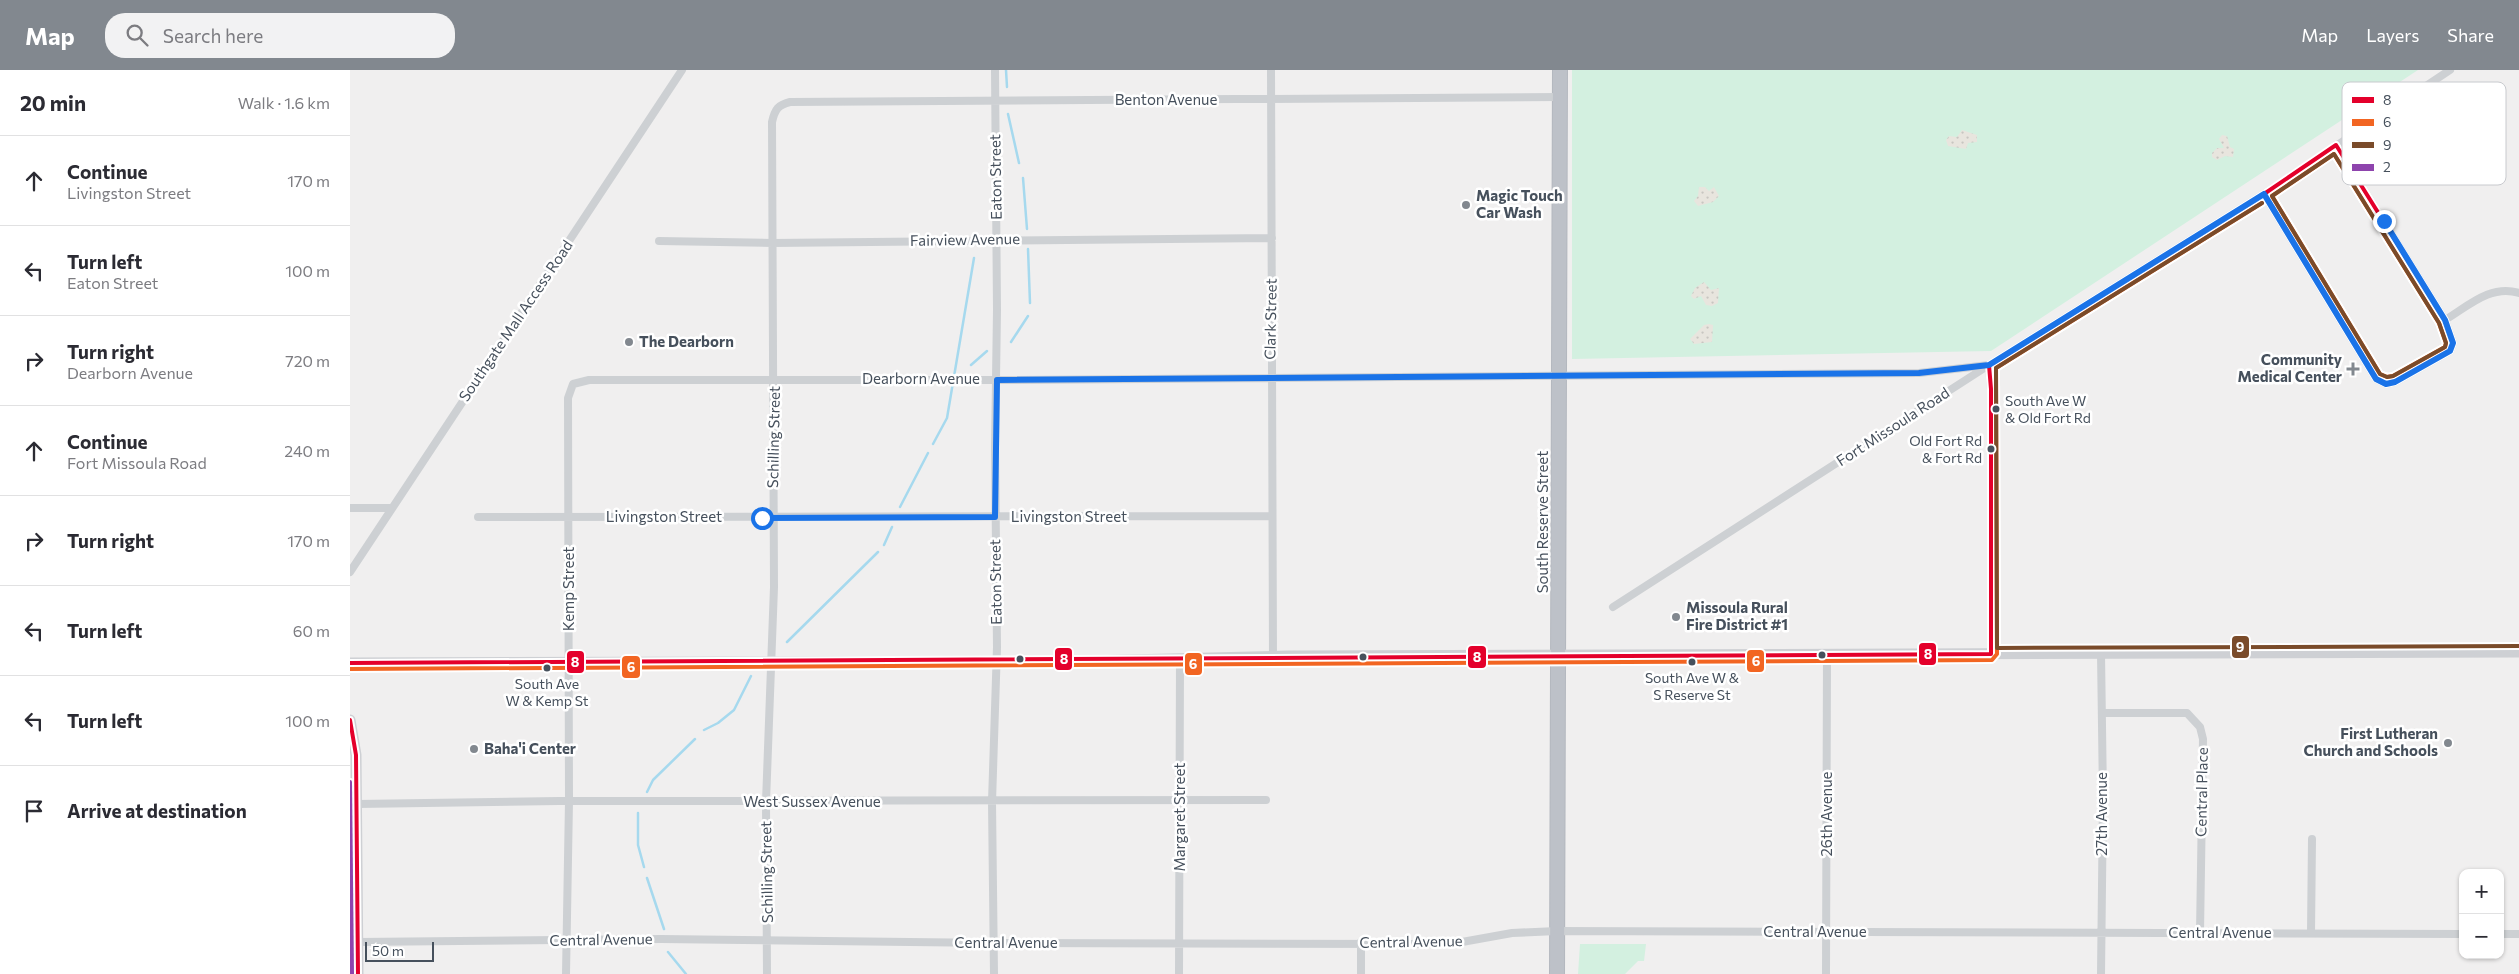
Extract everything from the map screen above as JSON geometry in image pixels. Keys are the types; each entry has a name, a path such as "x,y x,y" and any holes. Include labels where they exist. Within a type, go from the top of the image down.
{"highway":[{"name":"South Reserve Street","path":"1557,974 1560,70"}],"street":[{"name":"Southgate Mall Access Road","path":"350,572 682,70"},
{"name":"Eaton Street","path":"994,974 992,802 997,661 995,517 997,240 995,70"},
{"name":"Clark Street","path":"1271,70 1271,516 1273,658"},
{"name":"Fort Missoula Road","path":"2432,82 2450,70"},
{"name":"Benton Avenue","path":"775,111 780,105 790,102 1560,97"},
{"name":"Schilling Street","path":"767,974 766,802 773,660 774,518 772,448 775,380 772,122 775,111"},
{"name":"Fort Missoula Road","path":"1613,608 1989,365 2264,194 2342,141"},
{"path":"2336,145 2342,155"},
{"path":"2264,194 2376,379 2386,384 2395,382 2450,351 2453,343 2445,320 2361,185"},
{"name":"Fairview Avenue","path":"659,241 772,243 1272,238"},
{"path":"2445,320 2493,291 2507,290 2519,293"},
{"path":"1989,365 1991,388 1991,654"},
{"name":"Dearborn Avenue","path":"573,384 589,380 997,380 1919,373 1989,365"},
{"name":"Kemp Street","path":"566,974 569,801 568,398 573,384"},
{"path":"350,508 392,508"},
{"name":"Livingston Street","path":"478,517 1271,516"},
{"path":"350,663 569,660 1180,660 1288,656 2519,652"},
{"name":"27th Avenue","path":"2101,653 2101,974"},
{"name":"26th Avenue","path":"1826,974 1827,655"},
{"name":"Margaret Street","path":"1179,974 1180,660"},
{"name":"Central Place","path":"2102,712 2187,713 2200,727 2203,739 2200,933"},
{"path":"350,720 356,755 358,974"},
{"name":"West Sussex Avenue","path":"357,804 569,801 1180,802 1266,800"},
{"path":"2311,933 2312,839"},
{"name":"Central Avenue","path":"358,942 768,940 994,943 1462,942 1512,932 1557,931 2459,934"},
{"path":"2504,934 2519,934"},
{"path":"1361,942 1361,974"}],"green space":[{"path":"1572,70 2418,70 2400,82 2342,82 2342,120 1991,351 1572,359"},
{"path":"1580,944 1646,944 1644,961 1638,961 1625,974 1578,974"}],"sand":[{"path":"1962,130 1977,135 1977,142 1968,143 1966,149 1948,146 1946,140 1949,136 1957,137"},
{"path":"2222,135 2227,136 2230,147 2234,149 2233,157 2225,156 2217,160 2212,157 2212,153 2217,148 2224,148 2219,139"},
{"path":"1699,187 1705,187 1709,191 1714,187 1719,196 1713,202 1698,206 1694,201 1698,196"},
{"path":"1704,282 1711,290 1719,288 1718,303 1712,306 1706,305 1701,296 1694,299 1691,296 1695,288"},
{"path":"1704,325 1713,325 1712,342 1694,344 1690,339"}],"waterway":[{"path":"1006,70 1007,87"},
{"path":"1008,114 1019,163"},
{"path":"1023,178 1027,229"},
{"path":"1028,249 1030,303"},
{"path":"933,444 947,418 974,258"},
{"path":"1011,342 1028,316"},
{"path":"971,365 987,351"},
{"path":"900,507 928,453"},
{"path":"884,545 892,527"},
{"path":"787,642 878,552"},
{"path":"704,730 718,723 734,710 751,676"},
{"path":"647,792 653,780 695,739"},
{"path":"638,813 638,845 644,867"},
{"path":"647,878 664,929"},
{"path":"668,952 686,974"}],"transit line":[{"name":"8","path":"2336,145 2342,155"},
{"name":"8","path":"2336,145 2264,194 2376,379 2386,384 2395,382 2450,351 2453,343 2445,320 2361,185"},
{"name":"6","path":"2334,154 2342,167"},
{"name":"6","path":"2334,154 2272,196 2380,374 2387,377 2393,376 2445,347 2446,343 2439,323 2353,185"},
{"name":"9","path":"2334,154 2342,167"},
{"name":"9","path":"2334,154 2272,196 2380,374 2387,377 2393,376 2445,347 2446,343 2439,323 2353,185"},
{"name":"8","path":"350,663 1991,654 1991,389 1989,365 2264,194"},
{"name":"6","path":"350,669 1992,660 1997,654 1996,368 2262,203"},
{"name":"9","path":"2262,203 1996,368 1997,648 2519,646"},
{"name":"8","path":"350,720 356,755 358,974"},
{"name":"2","path":"350,782 352,974"}],"place":[{"name":"Magic Touch Car Wash","path":"1466,205"},
{"name":"The Dearborn","path":"629,342"},
{"name":"Community Medical Center","path":"2353,369"},
{"name":"South Ave W & Old Fort Rd","path":"1996,409"},
{"name":"Old Fort Rd & Fort Rd","path":"1991,449"},
{"name":"Missoula Rural Fire District #1","path":"1676,617"},
{"name":"South Ave W & S Reserve St","path":"1692,662"},
{"name":"South Ave W & Kemp St","path":"547,668"},
{"name":"First Lutheran Church and Schools","path":"2448,743"},
{"name":"Baha'i Center","path":"474,749"}],"route":[{"path":"762,518 995,517 997,380 1919,373 1989,365 2264,194 2342,319 2376,379 2386,384 2395,382 2450,351 2453,343 2445,320 2384,221"}]}
